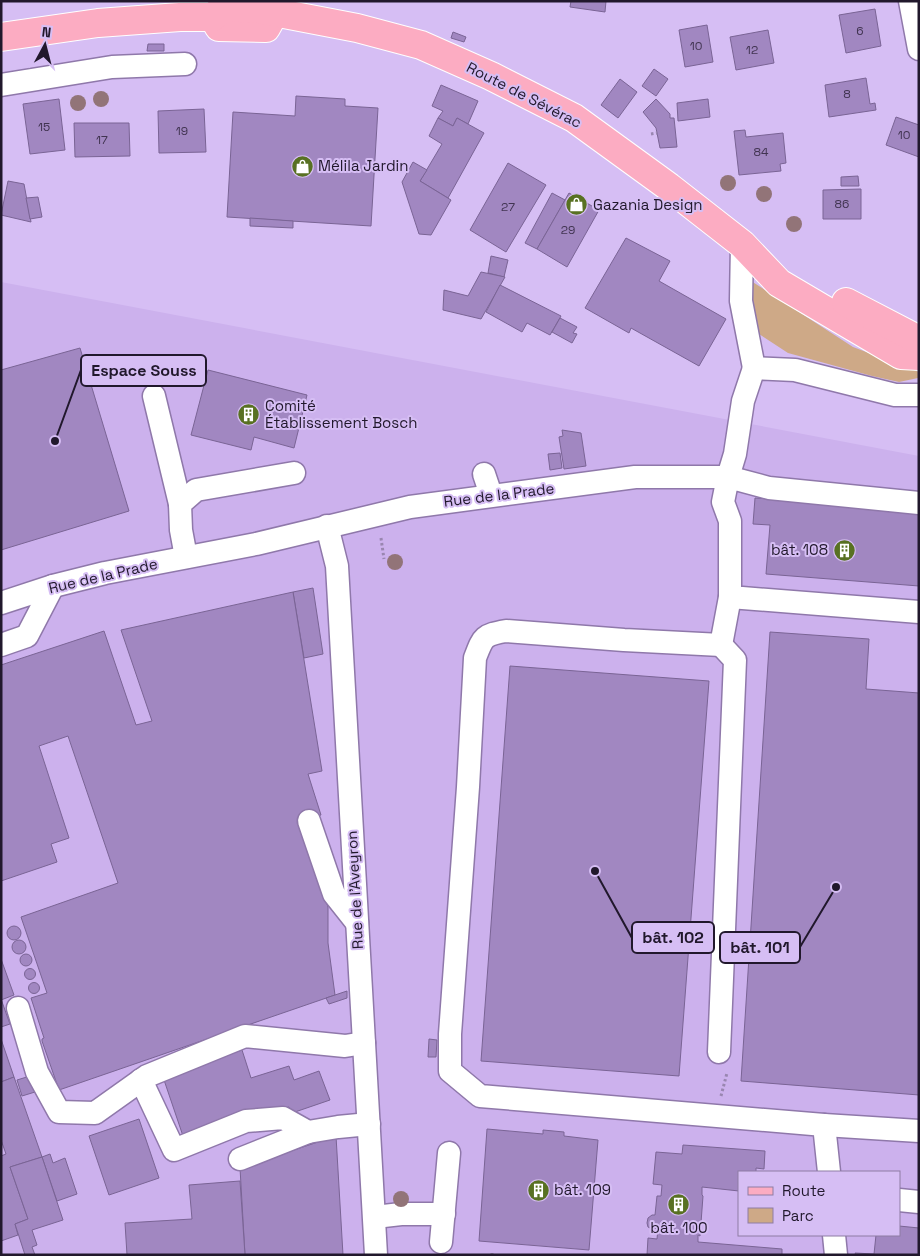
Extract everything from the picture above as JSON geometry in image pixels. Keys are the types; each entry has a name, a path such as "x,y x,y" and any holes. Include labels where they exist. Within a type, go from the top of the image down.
{"main road":[{"name":"Route de Sévérac","path":"1,37 98,23 154,10 211,12 224,7 258,9 269,7 421,45 491,76 574,118 670,187 742,244 779,282 901,355 919,356"},
{"name":"Route de Sévérac","path":"742,244 770,257 822,290 919,340"}],"street":[{"path":"910,1 919,49"},
{"path":"1,86 112,67 185,64"},
{"path":"721,645 730,597 730,521 722,502 735,454 743,401 754,368 741,300 742,244"},
{"path":"754,368 795,370 895,395 919,394"},
{"path":"154,396 180,504 181,530 186,557"},
{"path":"180,504 196,490 294,473"},
{"name":"Rue de la Prade","path":"2,599 105,574 256,544 488,485 635,477 728,477 769,488 919,503"},
{"name":"Rue de l'Aveyron","path":"327,526 337,566 376,1255"},
{"path":"1,645 27,636 54,586"},
{"path":"730,597 919,612"},
{"path":"724,1059 736,660 721,645 506,631 493,633 482,640 475,658 468,787 450,1034 450,1071 480,1096 824,1125 919,1130"},
{"path":"309,821 334,894 357,923"},
{"path":"18,1008 37,1072 59,1112 95,1113 147,1076 245,1036 346,1046 364,1043"},
{"path":"141,1080 174,1150 246,1120 283,1118 308,1132"},
{"path":"240,1159 308,1132 369,1124"},
{"path":"824,1125 829,1171"},
{"path":"442,1242 449,1153"},
{"path":"900,1200 919,1202"},
{"path":"375,1217 401,1214 444,1214"},
{"path":"834,1236 836,1255"}],"path":[{"path":"651,134 657,133"},
{"path":"381,538 384,558"},
{"path":"721,1095 724,1059"}],"shaded area":[{"path":"1,282 919,456 919,1255 1,1255"}],"green space":[{"path":"748,279 853,347 919,372 918,378 899,382 788,353 756,332"}],"building":[{"path":"571,1 606,1 605,12 570,7"},
{"path":"875,9 881,46 846,53 839,15"},
{"path":"707,25 713,62 685,67 679,30"},
{"path":"768,30 774,63 736,70 730,37"},
{"path":"453,32 466,37 464,42 451,38"},
{"path":"148,44 164,44 164,51 147,51"},
{"path":"654,69 668,79 656,96 642,86"},
{"path":"866,78 870,104 875,103 876,110 829,117 825,85"},
{"path":"620,79 637,92 618,118 601,105"},
{"path":"441,85 478,101 468,124 457,118 453,126 438,118 443,111 432,106"},
{"name":"Mélila Jardin","path":"296,96 345,99 345,106 378,108 371,226 227,217 233,112 295,116"},
{"path":"59,99 65,150 30,154 23,104"},
{"path":"656,99 670,114 670,118 674,118 677,147 660,148 656,128 643,112"},
{"path":"708,99 710,117 678,121 677,103"},
{"path":"204,109 206,152 159,153 158,111"},
{"path":"896,117 919,125 919,157 886,145"},
{"path":"438,118 453,126 457,118 484,133 448,198 420,181 442,144 429,136"},
{"path":"74,123 129,123 130,156 75,157"},
{"path":"745,130 746,137 783,133 786,163 780,164 781,171 739,175 734,131"},
{"path":"413,162 427,170 420,181 451,200 431,235 419,234 402,182"},
{"path":"508,163 546,185 506,252 470,230"},
{"path":"858,176 859,186 841,186 841,177"},
{"path":"8,181 24,184 31,222 1,215"},
{"path":"861,189 861,219 823,219 823,190"},
{"path":"552,193 565,200 537,249 525,243"},
{"path":"569,193 599,210 567,267 537,249"},
{"path":"38,197 42,217 30,219 26,198"},
{"path":"250,218 293,221 293,228 250,226"},
{"path":"626,238 670,261 659,281 726,319 699,366 631,328 629,333 585,308"},
{"path":"491,256 508,260 504,277 488,273"},
{"path":"481,272 505,277 481,319 443,310 444,290 468,296"},
{"path":"500,285 561,316 550,335 527,323 522,332 486,312"},
{"path":"560,318 577,327 573,333 577,334 572,343 552,332"},
{"path":"80,348 129,511 1,550 1,370"},
{"name":"Comité Établissement Bosch","path":"208,370 307,395 294,448 254,437 251,450 191,435"},
{"path":"562,430 581,433 586,466 564,469 559,437 563,436"},
{"path":"560,453 562,468 550,470 548,454"},
{"name":"bât. 108","path":"755,498 919,508 919,586 766,574 770,525 753,524"},
{"path":"313,588 323,654 304,658 293,592"},
{"path":"293,592 322,771 308,774 321,815 300,822 328,907 328,943 335,995 59,1090 42,1041 44,1038 31,998 47,993 21,917 118,883 68,736 39,746 69,838 51,844 57,862 1,881 1,665 104,631 136,725 152,721 121,630"},
{"path":"770,632 869,639 866,689 919,693 919,1095 741,1081"},
{"path":"510,666 709,681 679,1076 481,1061"},
{"path":"14,926 19,928 21,933 19,938 14,940 9,938 7,933 9,928"},
{"path":"19,940 24,942 26,947 24,952 19,954 14,952 12,947 14,942"},
{"path":"24,954 28,954 32,960 28,966 24,966 20,962 20,958"},
{"path":"1,959 14,995 1,1000"},
{"path":"30,968 36,974 30,980 24,974"},
{"path":"34,982 40,988 34,994 28,988"},
{"path":"347,991 347,998 329,1004 326,998"},
{"path":"1,999 10,1024 1,1027"},
{"path":"1,1039 14,1077 1,1082"},
{"path":"429,1039 437,1040 436,1057 428,1057"},
{"path":"242,1050 251,1078 289,1066 294,1080 319,1071 330,1100 292,1113 289,1107 265,1115 262,1108 183,1136 163,1077"},
{"path":"30,1076 35,1092 22,1096 17,1080"},
{"path":"14,1077 42,1157 10,1167 28,1219 15,1224 18,1235 1,1241 1,1156 6,1154 1,1140 1,1082"},
{"path":"139,1119 159,1178 109,1195 89,1136"},
{"name":"bât. 109","path":"487,1129 543,1134 543,1130 564,1132 564,1136 598,1140 589,1250 479,1241"},
{"path":"336,1136 343,1255 245,1255 240,1168"},
{"name":"bât. 100","path":"683,1145 765,1151 764,1169 756,1168 756,1171 738,1171 738,1191 702,1187 703,1196 698,1242 782,1249 782,1255 647,1255 648,1238 657,1239 658,1228 652,1229 648,1227 648,1218 655,1215 657,1196 661,1196 662,1185 653,1184 656,1152 682,1154"},
{"path":"50,1154 53,1163 65,1158 77,1194 57,1201 42,1157"},
{"path":"42,1157 63,1220 32,1230 37,1245 32,1247 35,1255 25,1255 15,1224 28,1219 10,1167"},
{"path":"240,1181 245,1255 127,1255 125,1223 192,1219 189,1185"},
{"path":"900,1226 919,1228 919,1255 856,1255 855,1253 874,1254 876,1236 900,1236"}],"place":[{"name":"Mélila Jardin","path":"302,166"},
{"name":"Gazania Design","path":"577,205"},
{"name":"Comité Établissement Bosch","path":"249,415"},
{"name":"Espace Souss","path":"55,441"},
{"name":"bât. 108","path":"844,550"},
{"name":"bât. 102","path":"595,871"},
{"name":"bât. 101","path":"836,887"},
{"name":"bât. 109","path":"538,1190"},
{"name":"bât. 100","path":"679,1205"}]}
